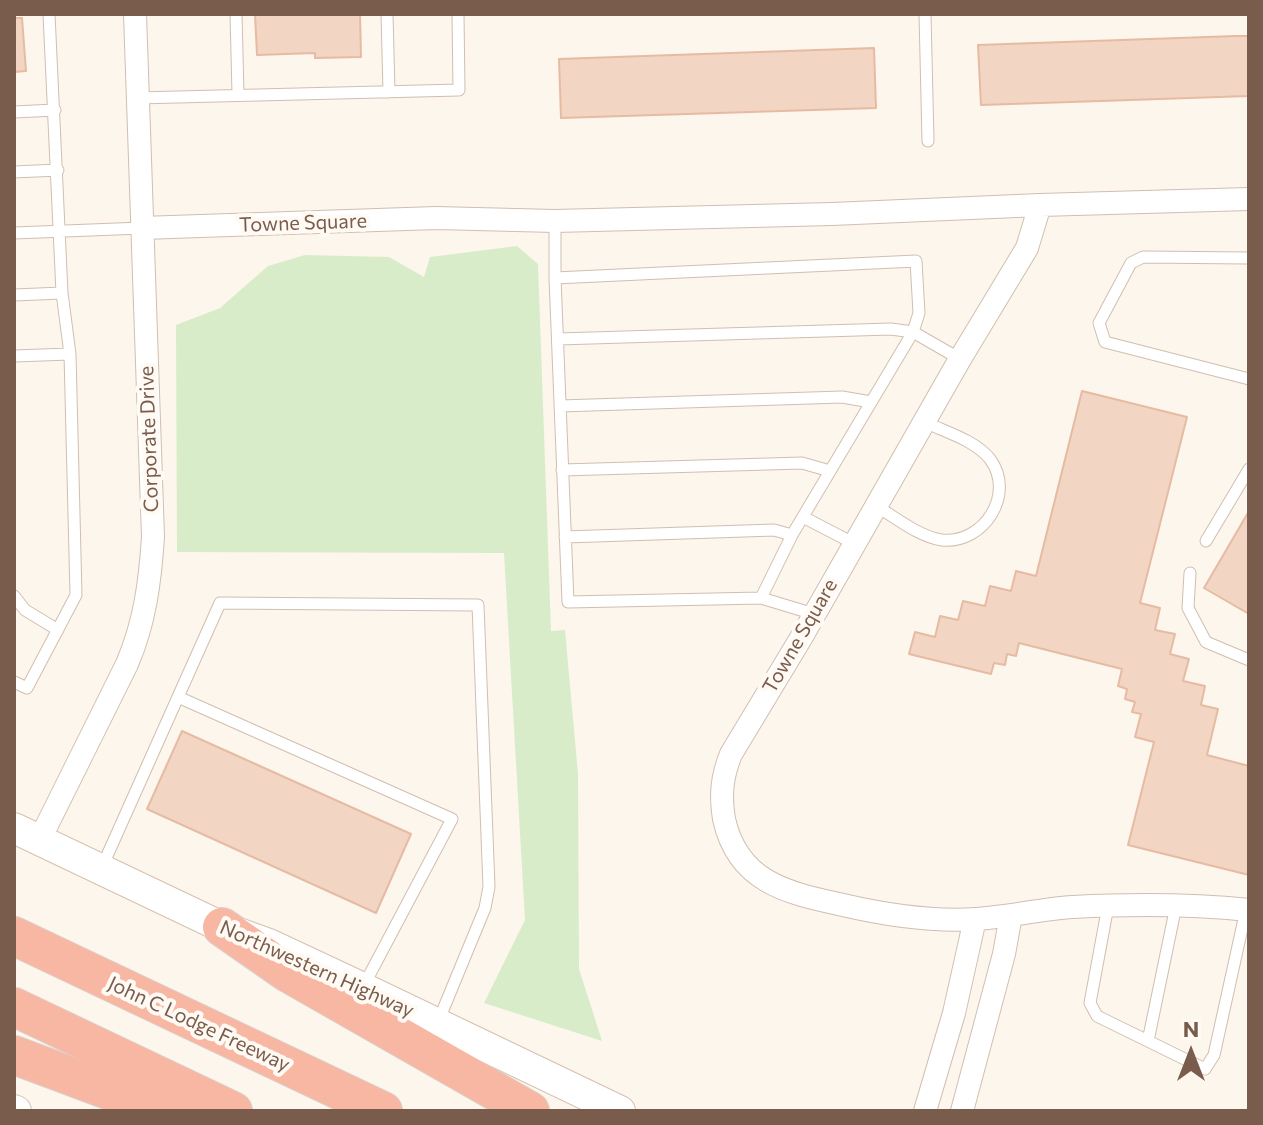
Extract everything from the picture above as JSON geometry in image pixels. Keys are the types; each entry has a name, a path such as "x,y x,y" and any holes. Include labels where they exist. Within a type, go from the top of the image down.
{"highway":[{"path":"222,927 288,973 530,1111"},
{"name":"John C Lodge Freeway","path":"14,936 383,1111"},
{"path":"14,1007 233,1111"},
{"path":"14,1055 164,1111"}],"main road":[{"name":"Northwestern Highway","path":"27,834 222,927 269,944 620,1111"}],"street":[{"name":"Corporate Drive","path":"27,834 133,650 148,600 153,537 135,14"},
{"name":"Towne Square","path":"142,228 436,218 555,221 832,214 1249,199"},
{"name":"Towne Square","path":"1040,205 1027,248 744,730 724,772 721,791 732,846 742,861 768,882 809,897 912,918 975,919 1071,907 1108,906 1248,910"},
{"path":"962,1111 1004,954 1011,915"},
{"path":"925,1111 954,1013 975,919"}],"lane":[{"path":"14,682 27,688 76,595 70,354 62,293 49,14"},
{"path":"236,14 238,94"},
{"path":"387,14 389,92"},
{"path":"137,98 459,90 458,14"},
{"path":"925,14 928,141"},
{"path":"14,112 55,110"},
{"path":"14,172 58,170"},
{"path":"555,221 568,602 761,598 814,614"},
{"path":"14,233 142,228"},
{"path":"1249,258 1143,257 1131,263 1099,323 1105,342 1249,379"},
{"path":"555,278 916,261 919,313 913,332 792,535 761,598"},
{"path":"14,295 62,293"},
{"path":"558,339 891,329 913,332 960,359"},
{"path":"14,356 70,354"},
{"path":"560,406 842,397 871,402"},
{"path":"876,506 922,533 941,540 961,539 979,530 992,516 999,487 990,459 975,446 925,422"},
{"path":"562,470 802,463 830,471"},
{"path":"1206,541 1249,469"},
{"path":"803,517 853,543"},
{"path":"565,537 774,530 792,535"},
{"path":"1190,573 1188,608 1206,642 1249,660"},
{"path":"14,596 25,610 58,630"},
{"path":"100,869 220,603 478,605 489,887 485,908 437,1023"},
{"path":"178,697 452,819 363,988"},
{"path":"1108,906 1090,1003 1097,1016 1205,1069 1214,1055 1248,910"},
{"path":"1148,1041 1176,906"}],"green space":[{"path":"517,246 538,264 551,631 565,630 578,774 579,969 602,1041 484,1003 525,920 504,553 177,552 176,325 220,308 268,266 305,255 389,257 424,277 430,257"}],"building":[{"path":"255,14 360,14 361,57 315,58 315,53 257,55"},
{"path":"14,18 22,18 26,71 14,72"},
{"path":"1249,36 1249,96 981,105 978,45"},
{"path":"874,48 876,108 561,118 559,59"},
{"path":"1082,391 1187,417 1140,603 1160,608 1155,630 1175,634 1170,654 1189,659 1183,681 1205,686 1201,705 1218,709 1207,755 1249,766 1249,875 1128,845 1154,742 1135,737 1141,714 1132,712 1135,702 1125,699 1127,689 1118,686 1122,669 1019,643 1016,656 1007,654 1005,665 994,663 991,674 909,654 915,632 935,637 940,616 958,620 963,601 985,606 990,586 1011,591 1016,571 1036,576"},
{"path":"1249,511 1249,614 1204,588"},
{"path":"182,731 411,834 376,913 147,809"}]}
